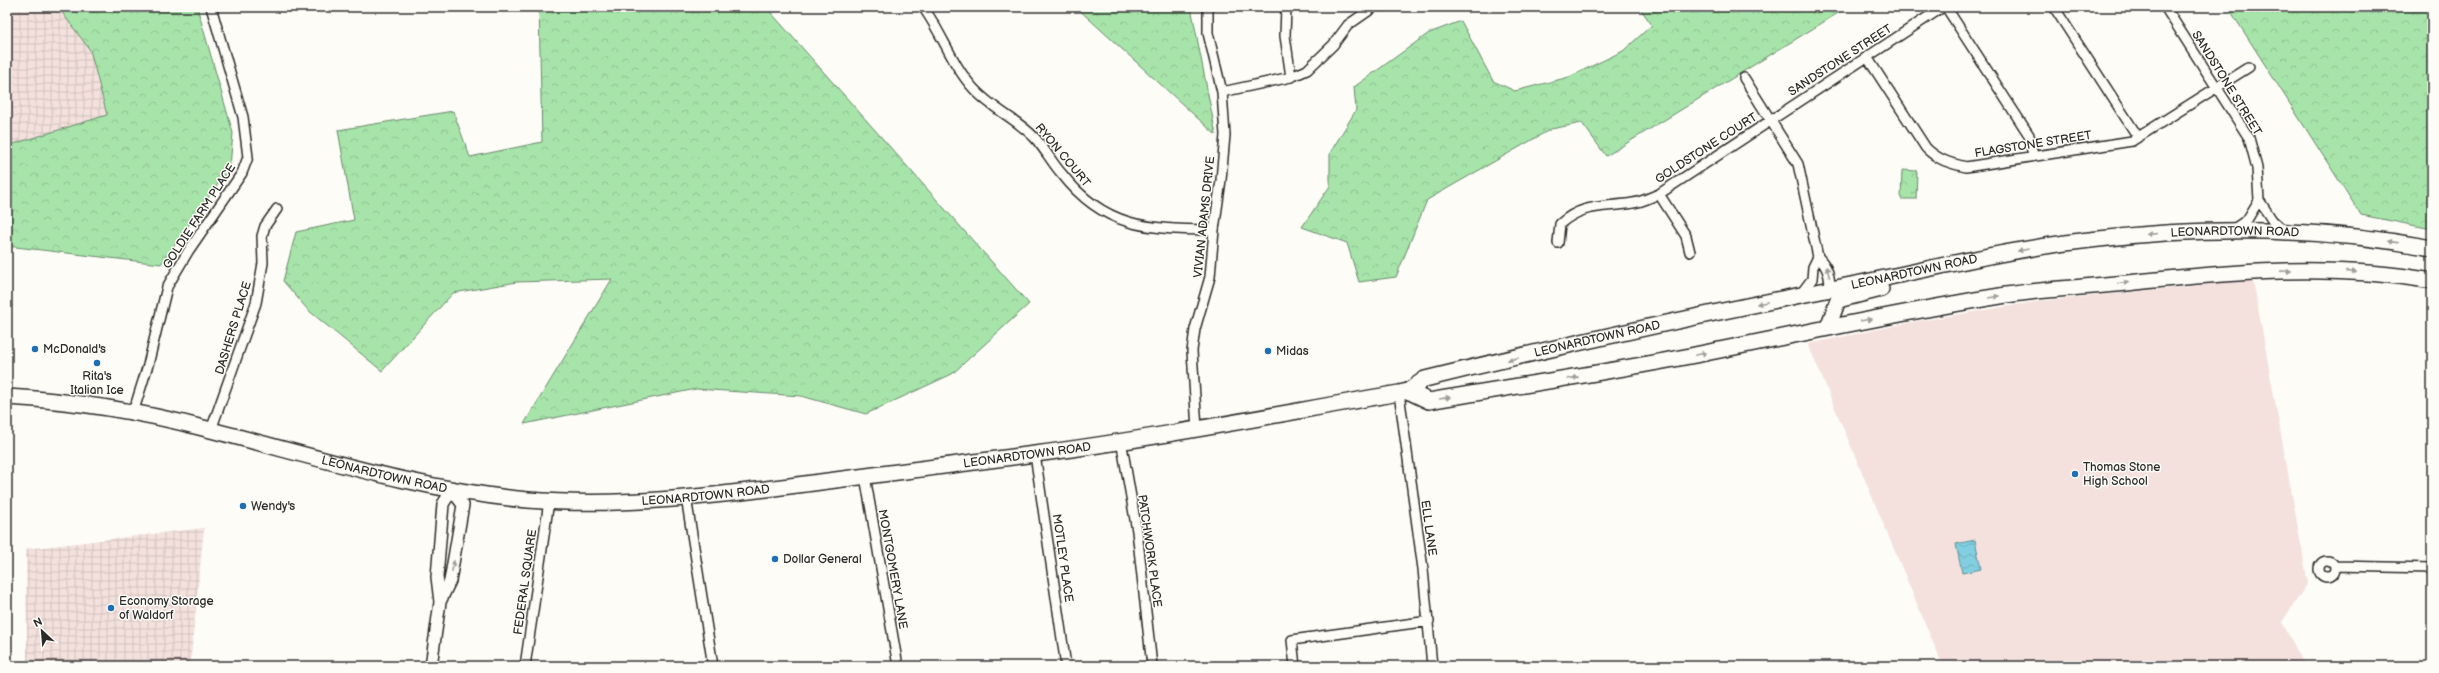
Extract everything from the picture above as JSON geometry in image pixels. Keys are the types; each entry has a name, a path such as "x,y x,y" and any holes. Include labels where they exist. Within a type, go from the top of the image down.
{"highway":[{"name":"LEONARDTOWN ROAD","path":"7,397 72,403 133,413 211,430 387,476 452,490 549,501 620,503 733,493 1035,454 1197,429 1404,392 1425,379 1444,374 1800,295 1948,265 2097,239 2232,230 2283,230 2350,236 2432,248"},
{"path":"1828,327 1836,303 1840,299 1930,278 1948,265"},
{"path":"1404,392 1429,401 1594,374 1828,327 2007,295 2201,276 2312,270 2375,274 2432,281"},
{"path":"1754,343 1779,329 1810,323 1821,317 1830,290"}],"street":[{"name":"GOLDIE FARM PLACE","path":"133,413 148,365 167,287 189,250 242,173 248,157 243,118 211,7"},
{"name":"RYON COURT","path":"923,7 965,79 985,101 1026,129 1038,141 1062,174 1095,207 1126,223 1144,226 1214,230"},
{"name":"VIVIAN ADAMS DRIVE","path":"1197,429 1192,351 1195,329 1210,277 1225,135 1222,92 1210,46 1206,23 1208,7"},
{"path":"1286,7 1285,36 1291,77"},
{"path":"1222,92 1291,77 1307,70 1333,45 1348,25 1374,7"},
{"name":"SANDSTONE STREET","path":"1771,120 1943,7"},
{"path":"1946,7 2029,135 2033,156"},
{"path":"2054,7 2138,138"},
{"name":"SANDSTONE STREET","path":"2165,7 2249,138 2256,160 2259,200 2272,220 2283,230"},
{"name":"FLAGSTONE STREET","path":"1867,57 1926,148 1935,157 1946,162 1966,167 2132,141 2249,67"},
{"path":"1744,78 1798,164 1818,257 1825,264 1830,277 1830,290"},
{"name":"GOLDSTONE COURT","path":"1558,243 1560,224 1572,213 1582,209 1635,203 1660,194 1771,120"},
{"path":"1660,194 1686,236 1690,252"},
{"path":"2232,230 2247,220 2259,200"},
{"name":"DASHERS PLACE","path":"211,430 256,303 263,263 262,236 265,226 277,209"},
{"path":"1800,295 1812,279 1813,267 1818,257"},
{"name":"ELL LANE","path":"1404,392 1429,621 1432,666"},
{"name":"PATCHWORK PLACE","path":"1121,440 1137,531 1152,666"},
{"name":"MOTLEY PLACE","path":"1035,454 1066,666"},
{"name":"MONTGOMERY LANE","path":"865,476 898,666"},
{"path":"431,666 440,602 437,577 443,504 452,490 463,505 450,581 440,602"},
{"path":"686,497 713,666"},
{"name":"FEDERAL SQUARE","path":"525,666 549,501"},
{"path":"2335,566 2432,568"},
{"path":"1295,666 1292,640 1429,621"}],"shaded area":[{"path":"7,7 58,7 90,50 107,116 7,146"},
{"name":"Thomas Stone High School","path":"2253,280 2308,583 2282,622 2305,666 1943,666 1808,344 1918,321 2041,301"},
{"name":"Economy Storage of Waldorf","path":"204,528 190,666 27,666 26,549"}],"green space":[{"path":"58,7 197,7 233,133 230,167 161,264 7,246 7,146 107,115 90,50"},
{"path":"539,7 766,7 1029,304 952,374 866,414 801,396 696,389 524,424 612,279 517,282 453,293 382,371 308,310 283,281 296,232 354,220 338,130 453,111 470,157 542,142"},
{"path":"1076,7 1191,7 1216,135"},
{"path":"1639,7 1848,7 1606,156 1582,123 1551,129 1427,200 1396,277 1359,282 1347,243 1302,227 1330,186 1330,153 1356,110 1354,87 1429,33 1461,21 1493,81 1515,91 1569,77 1623,51 1652,25"},
{"path":"2228,7 2432,7 2432,229 2361,215"},
{"path":"1902,170 1917,171 1916,199 1901,199"}],"water":[{"path":"1975,540 1981,569 1962,573 1956,544"}],"place":[{"name":"McDonald's","path":"35,349"},
{"name":"Midas","path":"1268,351"},
{"name":"Rita's Italian Ice","path":"97,363"},
{"name":"Thomas Stone High School","path":"2075,474"},
{"name":"Wendy's","path":"243,506"},
{"name":"Dollar General","path":"775,559"},
{"name":"Economy Storage of Waldorf","path":"111,608"}]}
